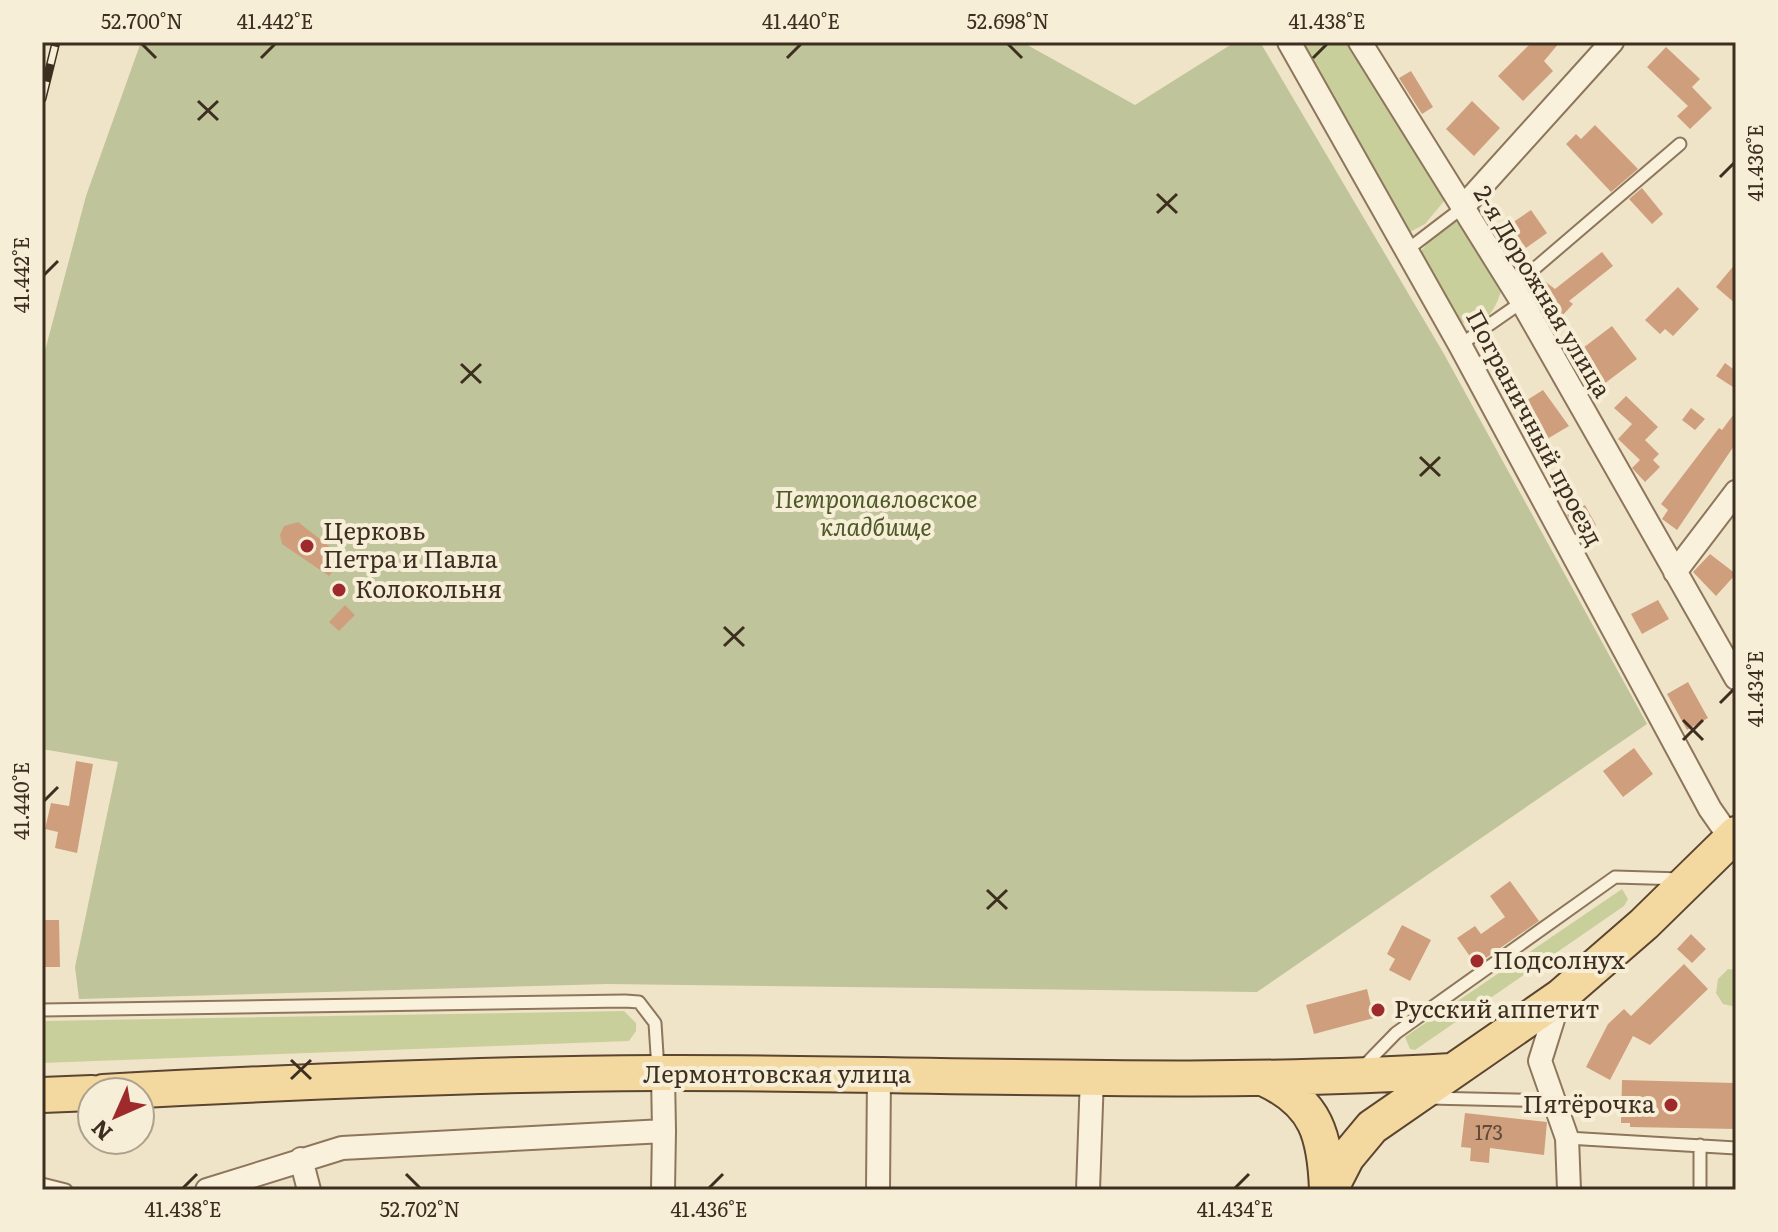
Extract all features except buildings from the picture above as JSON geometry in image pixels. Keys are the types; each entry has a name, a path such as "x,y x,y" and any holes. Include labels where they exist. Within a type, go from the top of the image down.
{"main road":[{"path":"1329,1190 1347,1157 1372,1127 1560,997 1691,880 1734,836"},
{"name":"Лермонтовская улица","path":"156,1089 268,1083 660,1074 1265,1079 1451,1071"},
{"path":"1265,1079 1287,1089 1314,1121 1326,1159 1329,1190"},
{"path":"42,1095 76,1094"}],"street":[{"name":"Пограничный проезд","path":"1289,42 1460,345 1710,809 1734,836"},
{"name":"2-я Дорожная улица","path":"1360,42 1518,294 1736,678"},
{"path":"1462,208 1612,42"},
{"path":"1675,572 1736,492"},
{"path":"1560,997 1540,1061 1557,1101 1567,1138 1569,1190"},
{"path":"660,1074 664,1131 663,1190"},
{"path":"878,1190 879,1075"},
{"path":"1088,1190 1092,1076"},
{"path":"207,1190 342,1148 664,1131"},
{"path":"301,1159 309,1190"}],"lane":[{"path":"1460,345 1680,144"},
{"path":"1407,250 1462,208"},
{"path":"1354,1077 1396,1033 1615,877 1691,880"},
{"path":"42,1010 639,1002 648,1009 655,1023 660,1074"},
{"path":"1411,1098 1557,1101"},
{"path":"1567,1138 1736,1148"},
{"path":"1700,1145 1700,1190"},
{"path":"42,1184 66,1190"}],"green space":[{"name":"Петропавловское кладбище","path":"141,42 1022,42 1135,105 1235,42 1260,42 1444,354 1647,724 1257,992 608,984 79,999 75,967 118,762 42,749 42,362 86,196"},
{"path":"1299,42 1349,42 1445,200 1425,224 1410,232 1406,229"},
{"path":"1455,222 1461,223 1502,288 1493,310 1476,324 1461,322 1421,251 1433,237"},
{"path":"1622,889 1628,899 1624,906 1415,1050 1410,1049 1405,1037"},
{"path":"1728,969 1736,970 1736,1007 1723,1004 1716,993 1718,979"},
{"path":"624,1011 636,1023 636,1031 629,1041 42,1063 42,1021"}],"railway":[{"path":"42,99 56,42"}],"place":[{"name":"Церковь Петра и Павла","path":"307,546"},
{"name":"Колокольня","path":"339,590"},
{"name":"Подсолнух","path":"1477,961"},
{"name":"Русский аппетит","path":"1378,1010"},
{"name":"Пятёрочка","path":"1671,1105"}]}
